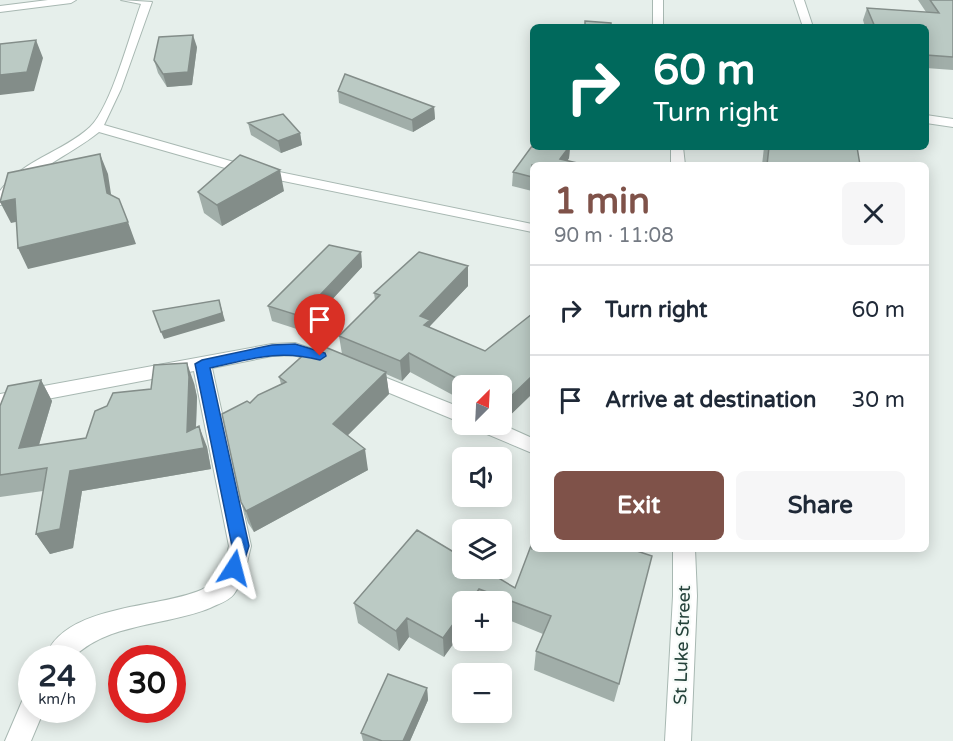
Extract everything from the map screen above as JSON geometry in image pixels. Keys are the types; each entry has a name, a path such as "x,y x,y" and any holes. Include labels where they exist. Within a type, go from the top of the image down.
{"street":[{"path":"0,9 71,0"},
{"path":"0,201 5,193 23,177 77,144 97,128 147,2 126,0"},
{"path":"658,0 658,24"},
{"path":"799,0 807,24"},
{"path":"929,119 953,123"},
{"path":"97,128 239,168 530,228"},
{"path":"0,400 272,350 295,349 320,356 452,412"},
{"path":"67,645 93,626 193,606 223,589 234,568 240,546 202,364"},
{"path":"507,435 530,445"},
{"name":"St Luke Street","path":"678,741 685,596 684,552"},
{"path":"18,741 26,723"}],"building":[{"path":"930,0 953,0 953,57 929,55 929,24 874,24 867,8 939,13"},
{"path":"585,21 611,23 611,24 585,24"},
{"path":"193,35 188,72 163,74 154,60 159,37"},
{"path":"36,40 27,72 0,75 0,44"},
{"path":"345,74 434,107 412,120 338,91"},
{"path":"283,114 300,133 278,141 248,123"},
{"path":"530,149 567,150 560,159 573,162 530,162 530,176 513,172"},
{"path":"769,150 858,150 860,162 767,162"},
{"path":"100,154 107,193 119,199 128,222 18,248 15,199 0,202 8,173"},
{"path":"240,155 280,170 217,205 198,192"},
{"path":"329,245 361,252 300,316 268,306"},
{"path":"419,252 468,266 420,316 430,320 424,325 485,351 530,316 530,378 512,395 512,375 452,376 409,353 400,361 339,336 380,295 374,293"},
{"path":"219,300 222,313 161,332 153,311"},
{"path":"325,347 386,372 333,424 365,449 246,511 241,502 222,414 247,401 250,403 258,395 286,382 279,377 308,351 316,356"},
{"path":"187,363 189,377 187,432 199,426 204,448 70,471 60,529 36,534 47,468 0,475 0,406 8,386 41,380 19,448 86,438 95,411 107,406 113,393 151,389 154,365"},
{"path":"417,530 452,551 452,579 500,579 515,588 530,548 530,552 640,552 652,556 619,684 536,651 551,616 512,601 512,591 479,589 478,591 452,591 452,626 443,638 407,618 396,631 354,603"},
{"path":"388,674 427,688 403,741 382,741 361,733"}],"route":[{"path":"234,568 240,546 202,364 272,350 295,349 320,356"}]}
